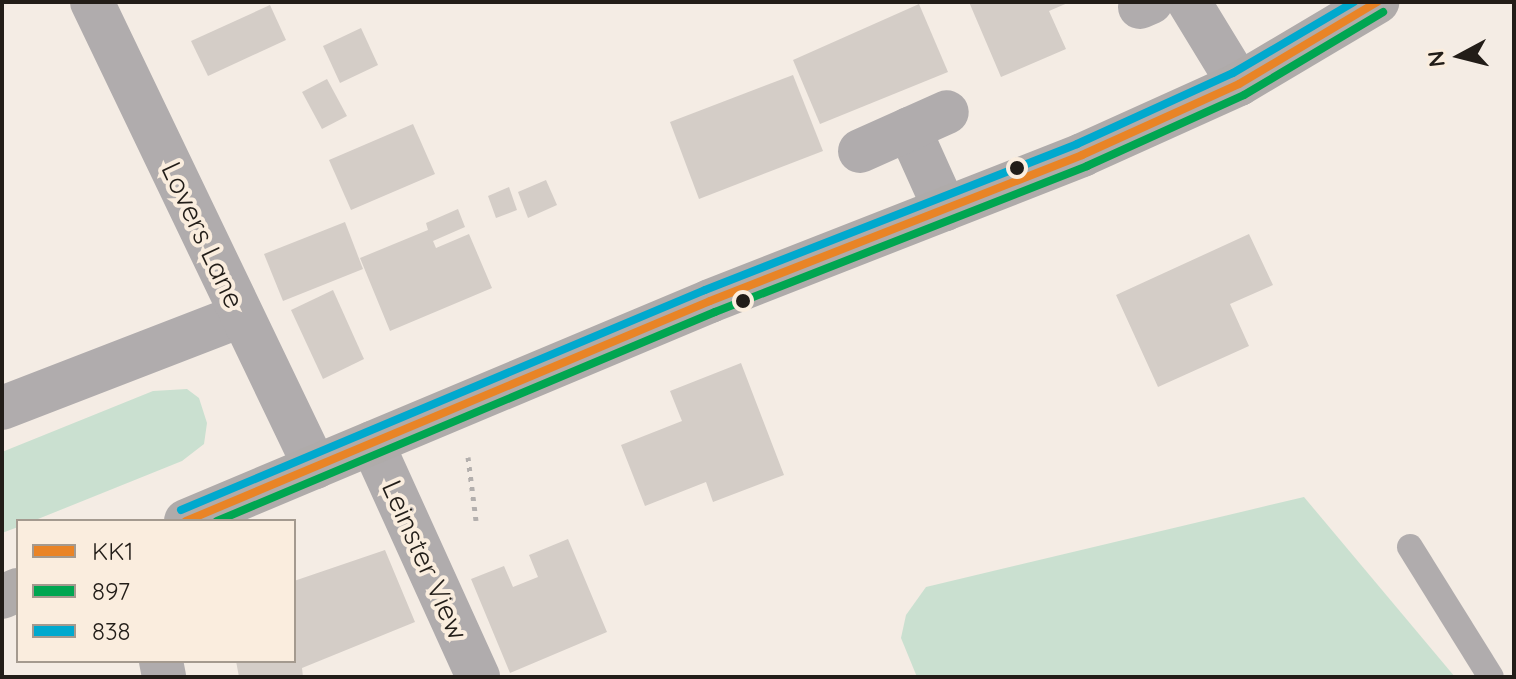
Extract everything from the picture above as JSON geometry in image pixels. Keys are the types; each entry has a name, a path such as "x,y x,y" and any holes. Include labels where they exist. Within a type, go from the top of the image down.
{"main road":[{"path":"191,519 1082,155 1239,84 1377,2"}],"street":[{"name":"Lovers Lane","path":"92,2 315,467"},
{"path":"1189,2 1239,84"},
{"path":"860,151 928,120 945,209"},
{"path":"2,408 241,316"},
{"name":"Leinster View","path":"372,443 478,677"}],"lane":[{"path":"1410,547 1491,677"}],"path":[{"path":"468,456 476,520"}],"green space":[{"path":"187,389 199,398 207,423 204,444 182,461 38,519 16,519 16,528 2,533 2,452 153,391"},
{"path":"1304,497 1455,677 917,677 901,638 906,615 926,587"}],"building":[{"path":"969,2 1070,2 1049,11 1066,49 1001,77"},
{"path":"919,4 948,72 820,124 793,60"},
{"path":"270,5 286,40 208,76 191,41"},
{"path":"361,28 378,65 340,83 323,46"},
{"path":"793,75 823,151 699,199 670,122"},
{"path":"327,79 347,116 322,129 302,92"},
{"path":"413,124 435,174 351,210 329,160"},
{"path":"546,180 557,205 528,218 518,192"},
{"path":"509,187 517,210 496,218 488,196"},
{"path":"458,209 465,227 433,241 436,248 469,234 492,288 390,331 360,258 428,230 426,223"},
{"path":"345,222 363,269 283,301 264,254"},
{"path":"1249,234 1273,285 1230,304 1249,346 1158,387 1116,295"},
{"path":"333,290 364,359 323,379 291,310"},
{"path":"741,363 784,475 713,502 706,482 645,506 621,445 682,421 670,391"},
{"path":"568,539 607,632 510,673 471,579 504,566 513,587 538,577 529,555"},
{"path":"385,550 415,622 302,668 303,677 239,677 236,663 296,663 296,580"}],"transit line":[{"name":"838","path":"181,510 705,290 1077,144 1233,73 1354,2"},
{"name":"KK1","path":"191,519 710,301 1082,155 1239,84 1377,2"},
{"name":"897","path":"222,519 715,312 1087,166 1244,95 1383,12"}]}
